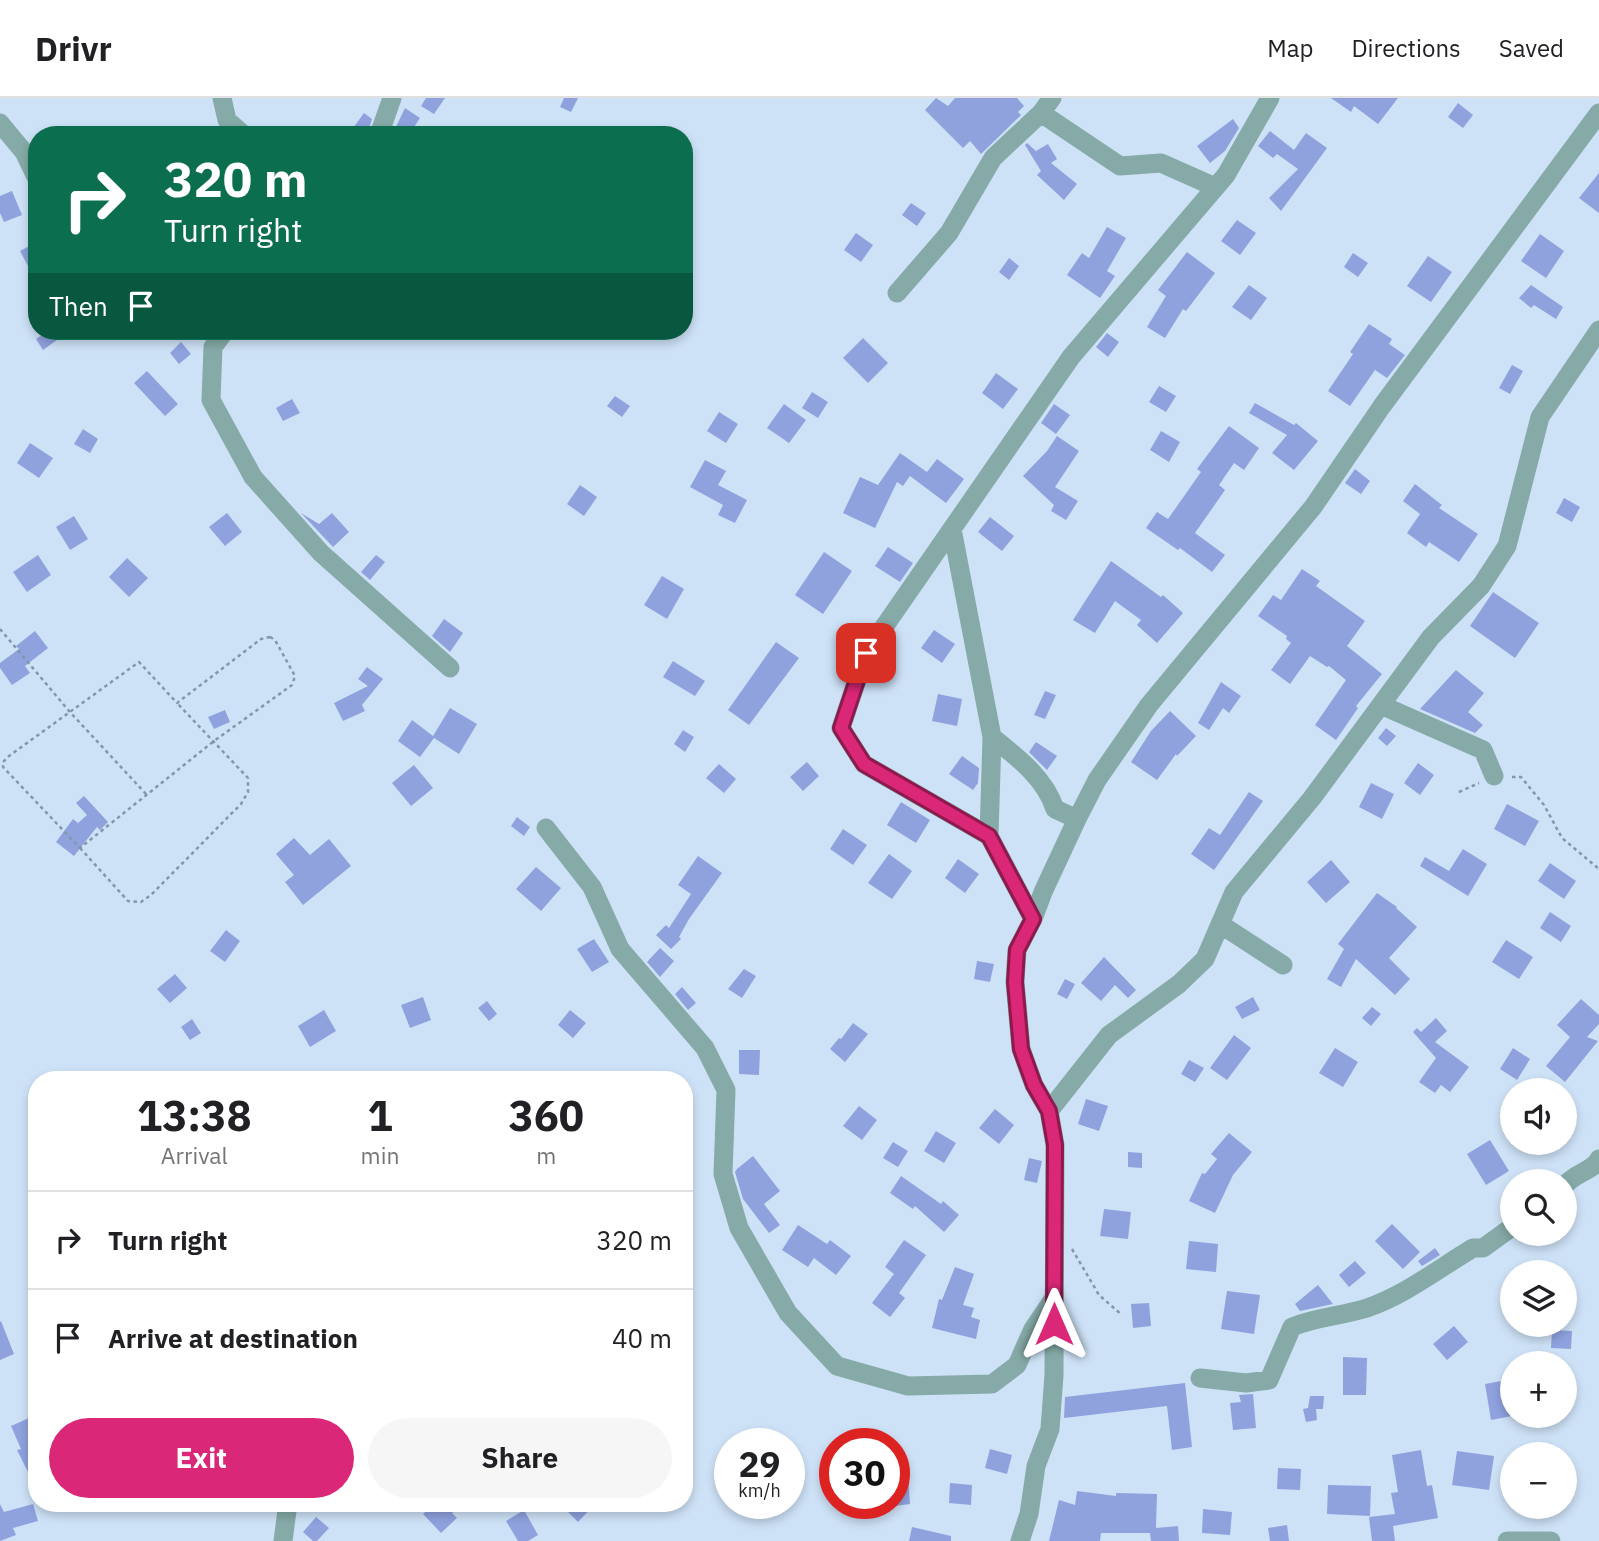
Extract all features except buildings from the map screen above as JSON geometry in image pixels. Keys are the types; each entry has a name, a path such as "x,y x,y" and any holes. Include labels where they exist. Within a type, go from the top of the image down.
{"street":[{"path":"222,98 228,120 234,126"},
{"path":"989,836 864,764 841,728 866,653 1071,357 1226,175 1270,98"},
{"path":"382,126 390,99"},
{"path":"897,293 948,233 993,158 1046,105 1120,166 1161,163 1215,187"},
{"path":"1020,1541 1029,1514 1036,1466 1050,1429 1054,1376 1055,1145 1049,1111 1034,1085 1021,1049 1015,982 1017,950 1097,780 1149,705 1312,507 1382,405 1599,113"},
{"path":"0,122 28,161"},
{"path":"1049,1111 1109,1035 1178,985 1205,958 1234,892 1312,797 1431,637 1481,586 1507,546 1540,417 1599,330"},
{"path":"219,340 214,347 211,400 253,477 321,553 450,668"},
{"path":"952,529 992,737 989,836 1033,919"},
{"path":"1381,705 1483,750 1494,776"},
{"path":"992,737 1019,758 1050,794 1055,809 1077,819"},
{"path":"546,828 592,887 620,949 705,1048 726,1090 723,1174 739,1228 788,1313 837,1366 908,1386 992,1384 1017,1365 1033,1329 1054,1298"},
{"path":"1011,877 1043,892"},
{"path":"1220,924 1283,965"},
{"path":"1577,1174 1596,1166 1599,1159"},
{"path":"1200,1378 1246,1383 1269,1380 1292,1327 1310,1320 1368,1307 1407,1290 1473,1248 1483,1248 1500,1236"},
{"path":"283,1541 287,1512"},
{"path":"1507,1541 1551,1541"}],"path":[{"path":"0,629 69,711 146,795"},
{"path":"80,848 214,741 292,685 295,676 275,640 270,637 261,639 177,704"},
{"path":"139,662 177,704 248,778 248,792 241,804 151,895 141,902 128,901 3,767 3,762 139,662"},
{"path":"1459,792 1494,776 1521,777 1544,805 1562,838 1599,869"},
{"path":"1071,1248 1099,1295 1122,1315"}],"route":[{"path":"866,653 841,728 864,764 989,836 1033,919 1017,950 1015,982 1021,1049 1034,1085 1049,1111 1055,1145 1054,1324"}]}
